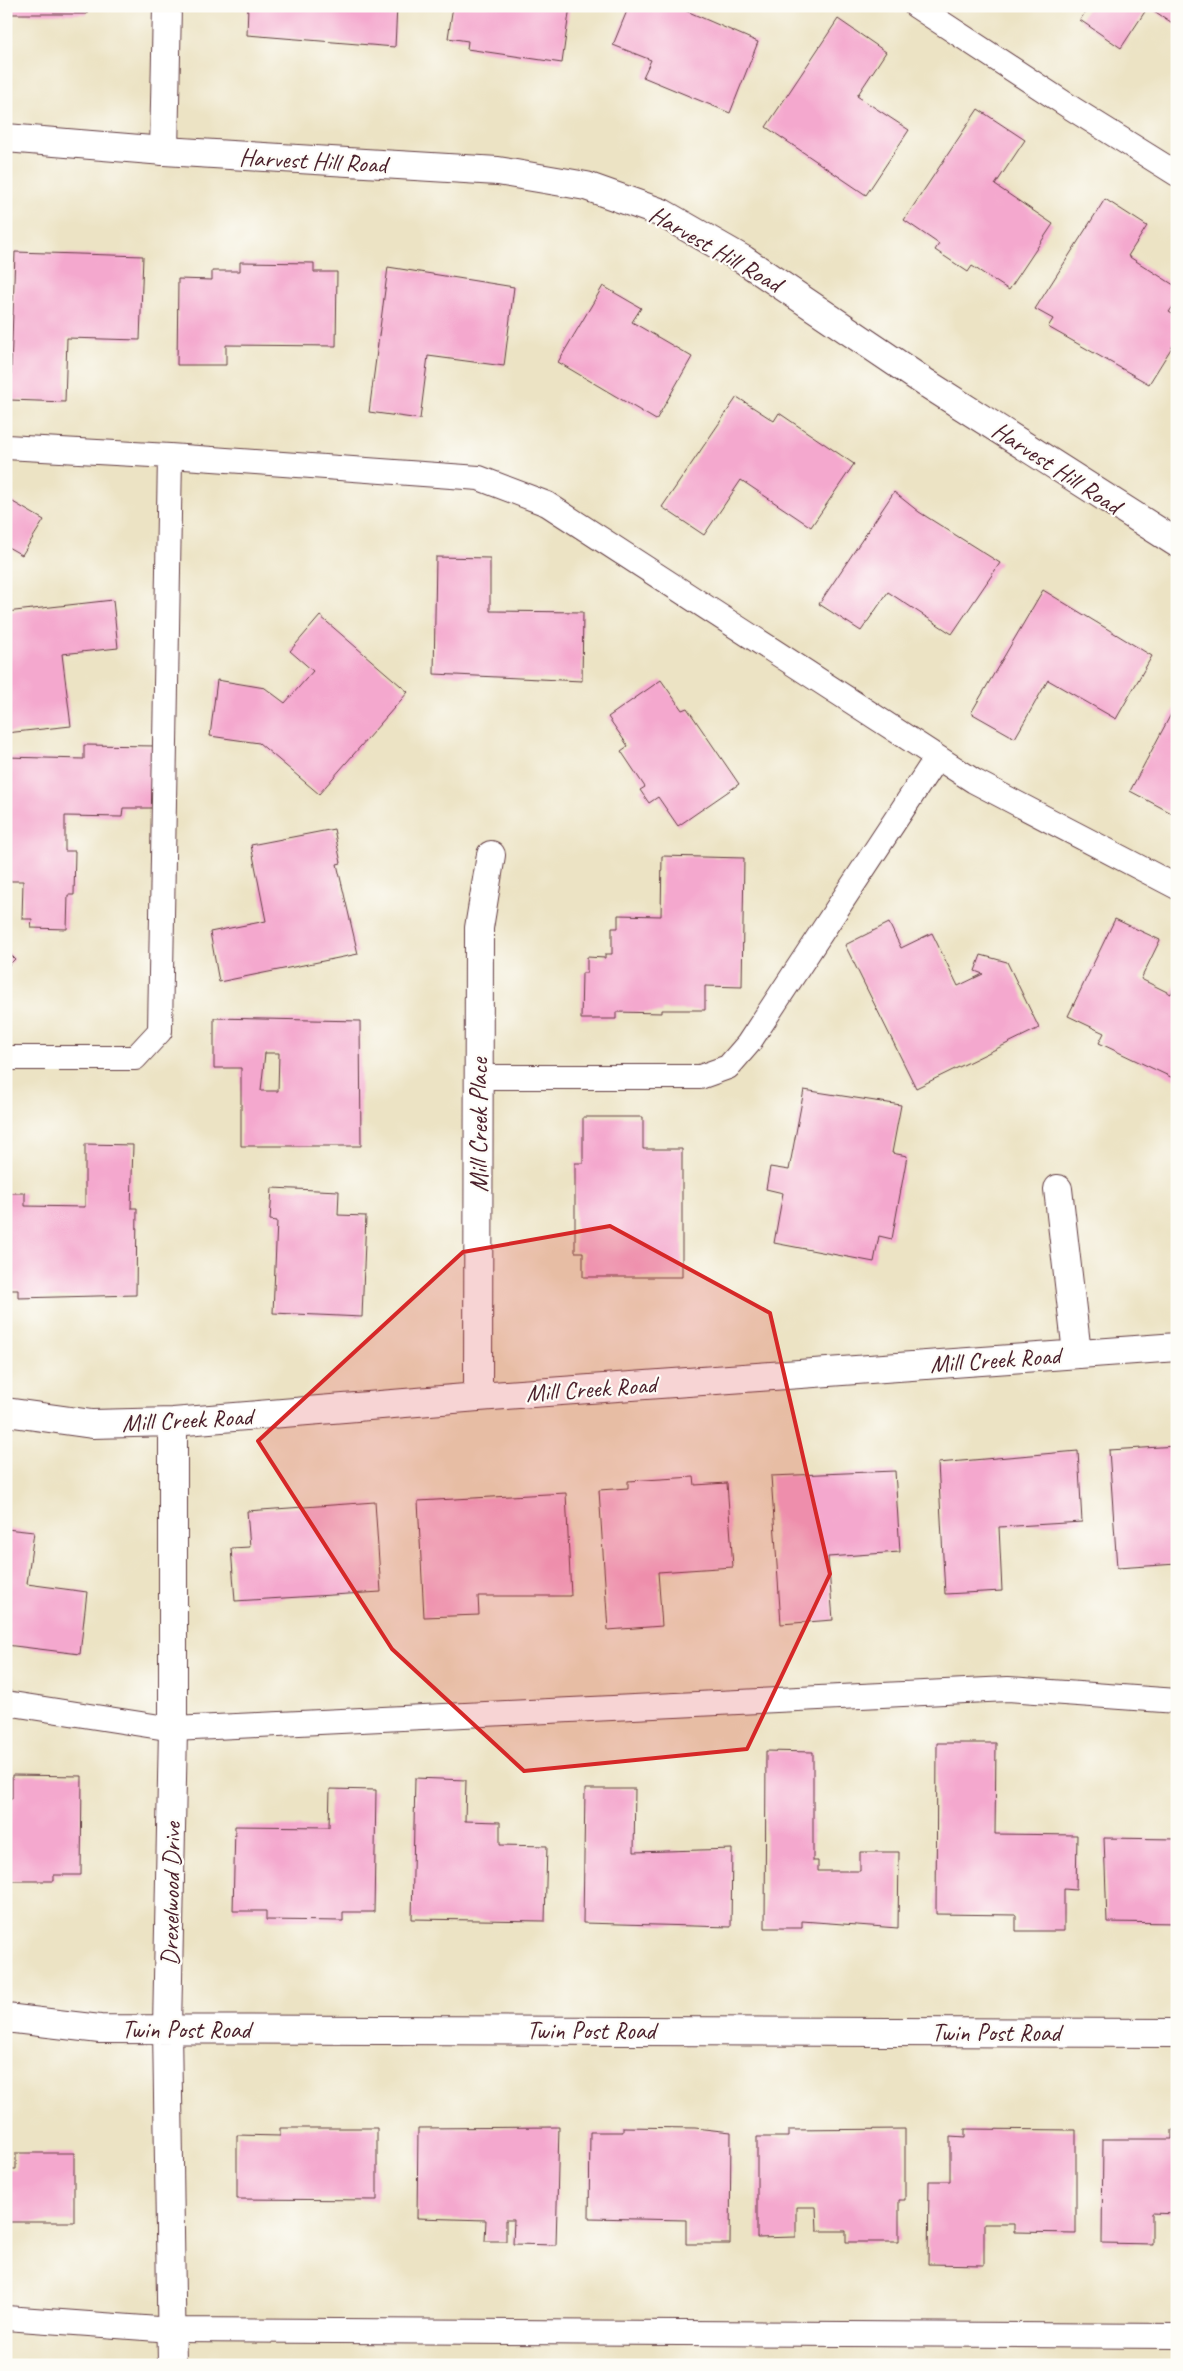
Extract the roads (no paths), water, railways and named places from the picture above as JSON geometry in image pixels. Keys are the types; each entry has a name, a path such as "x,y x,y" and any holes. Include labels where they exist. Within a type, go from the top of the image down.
{"street":[{"path":"164,151 167,6"},
{"name":"Harvest Hill Road","path":"6,138 164,151 498,171 586,186 662,213 744,260 926,383 1177,543"},
{"name":"Mill Creek Place","path":"478,1397 478,928 492,855"},
{"path":"1058,1189 1077,1353"},
{"name":"Mill Creek Road","path":"6,1412 92,1424 173,1422 478,1397 1177,1347"},
{"name":"Drexelwood Drive","path":"172,2365 167,2028 173,1729 173,1422"},
{"name":"Twin Post Road","path":"6,2018 100,2029 1177,2033"}],"lane":[{"path":"916,6 1177,174"},
{"path":"6,447 170,456 478,478 547,504 974,781 1177,887"},
{"path":"6,1058 135,1058 160,1031 170,456"},
{"path":"478,1077 700,1077 728,1067 748,1044 937,757"},
{"path":"6,1703 173,1729 1008,1689 1177,1701"},
{"path":"6,2318 172,2330 1177,2336"}]}
